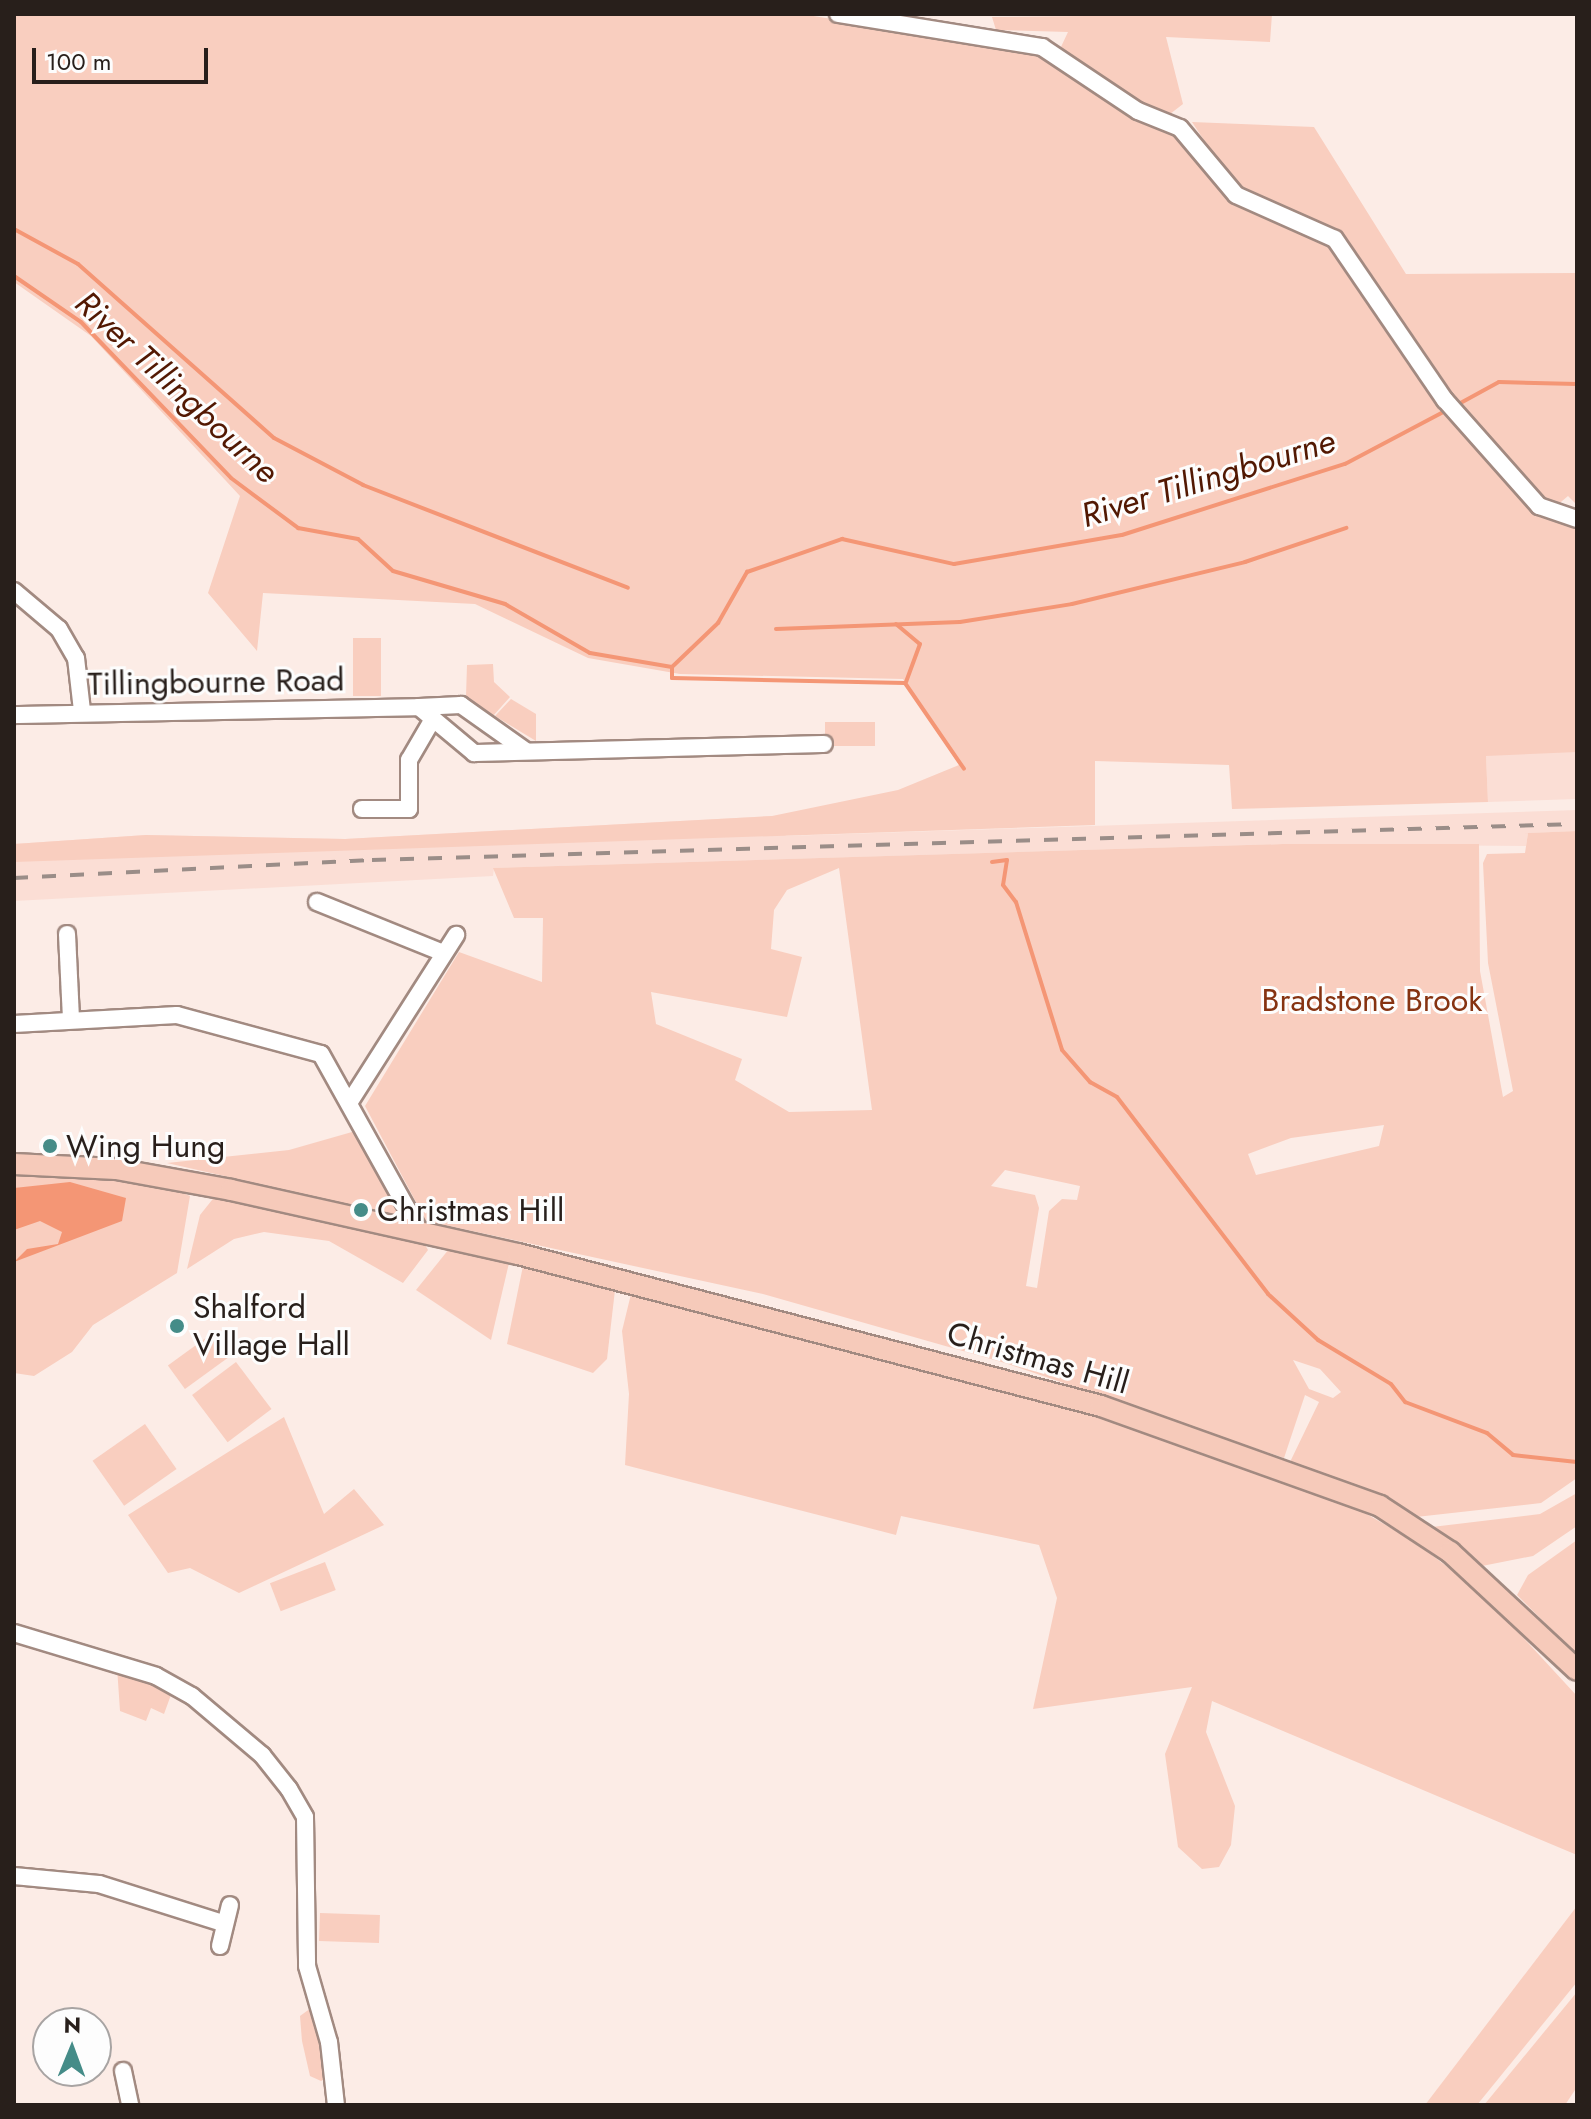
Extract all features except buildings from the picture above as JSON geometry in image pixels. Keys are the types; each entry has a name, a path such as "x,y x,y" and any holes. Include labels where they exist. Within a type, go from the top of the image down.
{"main road":[{"name":"Christmas Hill","path":"14,1164 159,1175 421,1234 1004,1375 1349,1492 1450,1552 1577,1670"}],"street":[{"path":"838,14 1042,47 1138,111 1180,128 1236,195 1335,239 1445,400 1539,506 1577,519"},
{"path":"14,591 59,629 76,658 82,711"},
{"name":"Tillingbourne Road","path":"14,715 82,711 461,705 526,751"},
{"path":"419,707 474,753 824,744"},
{"path":"362,809 409,809 409,760 433,719"},
{"path":"317,902 443,953"},
{"path":"67,934 71,1019"},
{"path":"351,1100 456,935"},
{"path":"14,1024 168,1015 252,1030 325,1056 421,1234"},
{"path":"14,1633 180,1690 232,1727 289,1789 305,1817 307,1966 329,2042 336,2105"},
{"path":"14,1876 99,1884 223,1923"},
{"path":"220,1946 223,1923 230,1905"},
{"path":"123,2071 130,2105"}],"shaded area":[{"path":"1504,751 1577,752 1577,799 1488,802 1486,756"},
{"path":"1577,810 1577,831 1528,833 1526,846 1282,844 494,868 493,876 14,901 14,844 146,835 345,839 772,816 786,836"},
{"path":"70,1182 126,1198 122,1221 14,1262 27,1249 58,1244 62,1232 40,1221 14,1230 14,1188"}],"green space":[{"path":"14,14 801,14 1031,51 1055,59 1135,121 1182,139 1245,207 1269,221 1274,214 1238,192 1192,122 1314,127 1406,274 1577,273 1577,505 1568,496 1555,507 1513,484 1577,524 1577,752 1486,756 1488,802 1232,809 1229,765 1095,761 1095,825 14,862 14,844 146,835 345,839 772,816 898,790 959,765 903,679 680,674 588,658 475,604 263,593 257,651 208,593 240,496 91,336 14,282"},
{"path":"1272,14 1270,42 1166,37 1183,104 1170,114 1126,95 1060,49 1068,32 996,30 992,17"},
{"path":"353,638 381,638 381,696 353,696"},
{"path":"493,664 494,682 510,697 493,716 466,696 467,665"},
{"path":"511,699 536,714 536,741 495,716"},
{"path":"825,722 875,722 875,746 825,746"},
{"name":"Bradstone Brook","path":"1577,831 1577,1478 1541,1503 1416,1517 1290,1462 1319,1402 1305,1395 1284,1458 1005,1363 763,1294 426,1221 365,1106 459,952 542,982 543,918 514,918 493,868 1283,844 1479,844 1480,971 1503,1097 1513,1091 1488,963 1483,863 1487,854 1525,853 1528,833","holes":["839,868 872,1110 789,1112 735,1080 742,1059 656,1024 651,992 787,1017 802,957 771,949 774,910 787,890","1384,1125 1379,1146 1256,1175 1248,1154 1291,1138","1005,1170 1080,1186 1077,1200 1062,1199 1049,1211 1037,1288 1026,1286 1039,1208 1035,1195 991,1186","1293,1360 1320,1369 1341,1392 1333,1398 1309,1389"]},
{"path":"359,1130 404,1217 167,1163 289,1150"},
{"path":"14,1173 161,1184 190,1196 177,1273 93,1325 72,1352 34,1376 14,1373"},
{"path":"216,1195 424,1243 428,1250 403,1283 329,1241 264,1232 234,1239 187,1269 200,1215"},
{"path":"449,1249 509,1263 491,1340 416,1290"},
{"path":"523,1266 615,1290 607,1359 593,1373 507,1344"},
{"path":"631,1294 1037,1394 1353,1506 1413,1541 1481,1592 1577,1696 1577,1855 1212,1701 1206,1732 1235,1806 1231,1845 1219,1867 1202,1869 1178,1847 1165,1754 1192,1687 1033,1709 1057,1598 1039,1545 901,1516 896,1535 625,1465 629,1394 622,1331"},
{"path":"214,1332 231,1355 185,1389 168,1366"},
{"path":"236,1362 272,1409 228,1442 192,1395"},
{"path":"284,1417 324,1514 354,1489 384,1525 239,1593 190,1568 168,1573 128,1515"},
{"path":"145,1424 177,1469 124,1506 93,1461"},
{"path":"1577,1493 1577,1526 1533,1556 1482,1566 1432,1527 1540,1514"},
{"path":"1577,1540 1577,1655 1517,1595 1528,1575"},
{"path":"325,1562 336,1590 281,1611 270,1583"},
{"path":"117,1667 172,1692 164,1714 151,1708 146,1721 120,1711"},
{"path":"1577,1906 1577,1982 1477,2105 1425,2105"},
{"path":"320,1913 380,1915 379,1943 319,1941"},
{"path":"1577,1992 1577,2087 1565,2105 1484,2105"},
{"path":"311,2008 327,2078 321,2081 310,2076 302,2041 300,2016"}],"waterway":[{"path":"14,229 78,264 274,438 363,485 628,588"},
{"name":"River Tillingbourne","path":"14,276 81,322 231,478 298,528 358,539 393,571 505,604 590,653 672,667"},
{"name":"River Tillingbourne","path":"1455,406 1499,382 1577,384"},
{"name":"River Tillingbourne","path":"672,667 718,623 747,572 842,539 954,564 1122,535 1345,464 1447,410"},
{"path":"776,629 960,622 1072,604 1245,562 1346,528"},
{"path":"896,624 920,644 906,682"},
{"path":"672,667 672,678 905,683 964,769"},
{"path":"992,862 1007,860 1003,885 1016,902 1062,1050 1090,1082 1117,1097 1268,1294 1318,1340 1391,1384 1405,1402 1487,1433 1513,1455 1577,1462"}],"railway":[{"path":"14,878 372,860 1577,824"}],"place":[{"name":"Wing Hung","path":"50,1146"},
{"name":"Christmas Hill","path":"361,1210"},
{"name":"Shalford Village Hall","path":"177,1326"}]}
